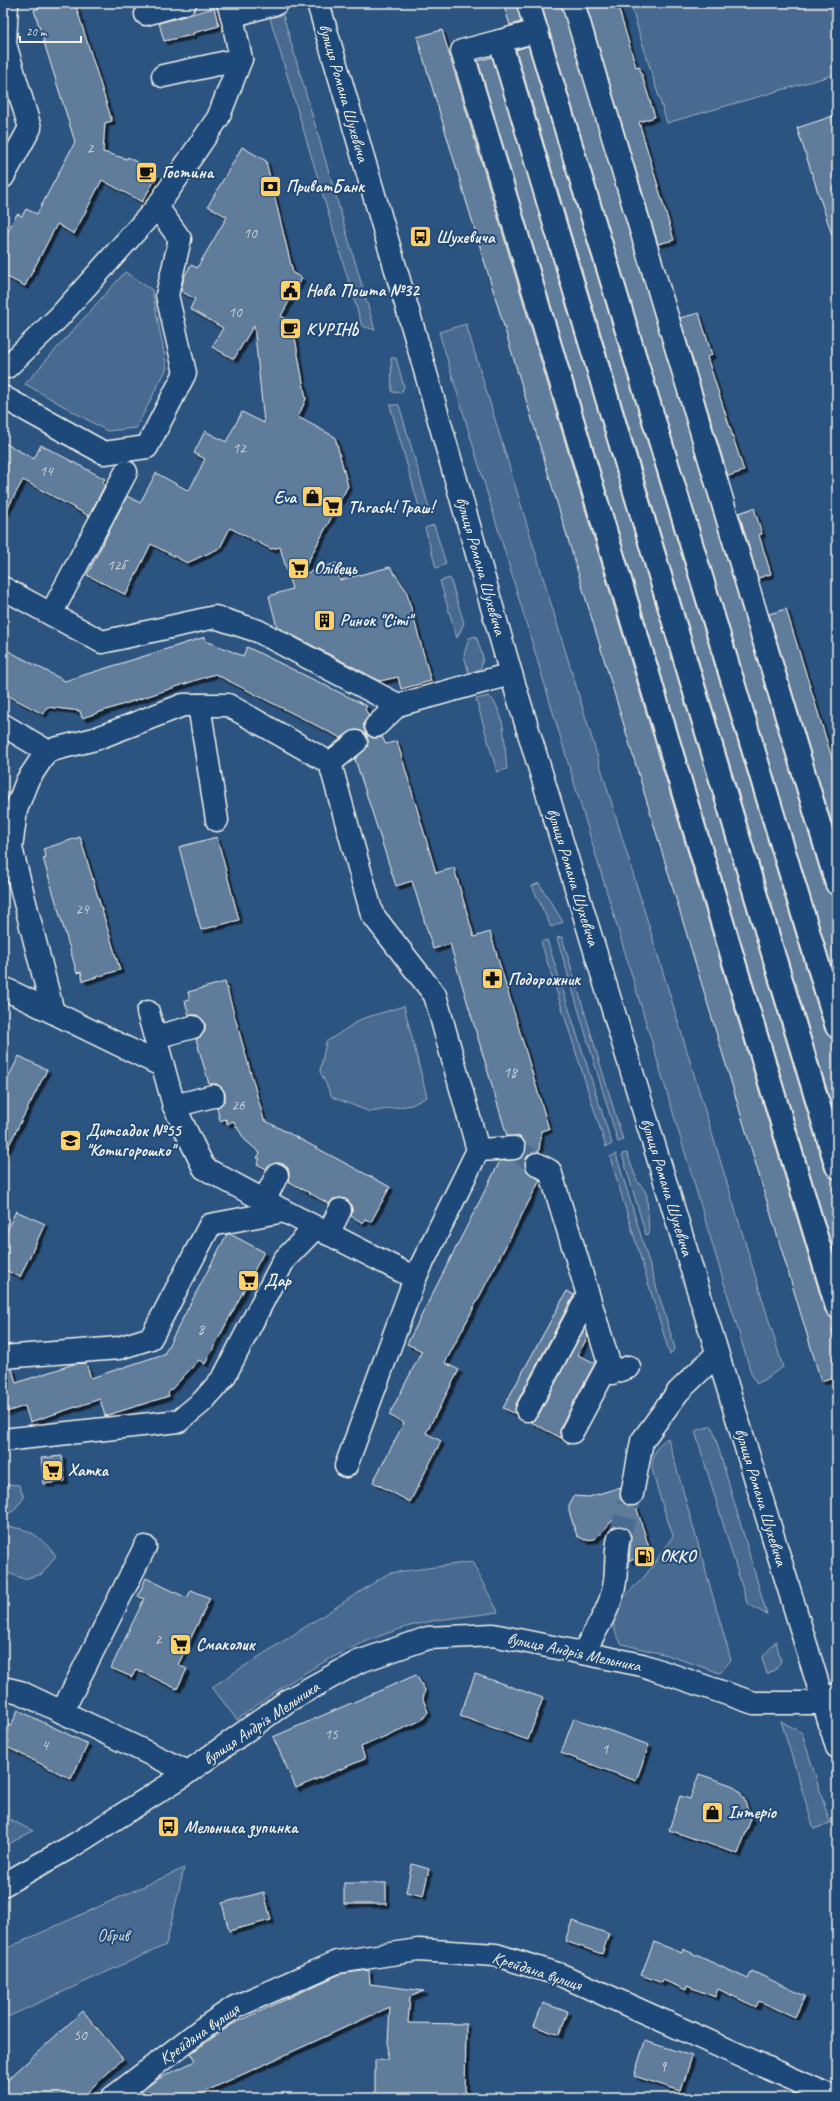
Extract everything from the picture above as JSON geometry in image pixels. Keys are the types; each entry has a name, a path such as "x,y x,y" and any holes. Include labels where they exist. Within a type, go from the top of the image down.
{"main road":[{"path":"3,177 30,128 5,44 7,3"},
{"path":"146,14 185,3"},
{"path":"3,367 7,367 59,317 157,207 218,118 241,59 230,9 277,3"},
{"name":"вулиця Романа Шухевича","path":"318,3 415,335 511,674 717,1354 830,1698 837,1748"},
{"path":"528,3 837,1027"},
{"path":"573,3 837,884"},
{"path":"537,31 462,51 837,1307"},
{"path":"500,41 837,1167"},
{"path":"163,76 241,59"},
{"path":"3,397 104,453 147,447 185,373 167,295 180,239 157,207"},
{"path":"51,614 126,472"},
{"path":"3,588 102,642 215,617 258,631 398,705"},
{"path":"376,726 398,705 511,674"},
{"path":"53,1012 11,848 16,810 27,781 47,751 95,739 183,705 228,705 330,763 372,914 435,994 478,1150 415,1278 346,1466"},
{"path":"199,706 217,820"},
{"path":"3,725 47,751"},
{"path":"330,763 356,742"},
{"path":"3,988 162,1066"},
{"path":"148,1012 174,1106 204,1168 264,1201 415,1278"},
{"path":"155,1037 193,1027"},
{"path":"174,1106 213,1096"},
{"path":"478,1150 514,1148"},
{"path":"537,1164 550,1171 612,1373 629,1367"},
{"path":"264,1201 277,1175"},
{"path":"3,1440 179,1421 203,1401 224,1377 284,1260 322,1231 340,1210"},
{"path":"3,1357 119,1348 151,1338 210,1225 284,1211"},
{"path":"527,1410 588,1296"},
{"path":"632,1494 642,1441 678,1392 717,1354"},
{"path":"572,1432 608,1363"},
{"path":"583,1653 604,1616 615,1582 615,1550 619,1538"},
{"path":"62,1712 145,1547"},
{"name":"вулиця Андрія Мельника","path":"3,1885 74,1845 188,1772 290,1700 358,1662 428,1638 493,1635 642,1665 754,1703 830,1698"},
{"path":"3,1688 20,1692 188,1772"},
{"name":"Крейдяна вулиця","path":"112,2098 202,2029 235,2007 337,1962 418,1950 496,1955 561,1975 835,2098"}],"green space":[{"path":"630,3 837,3 837,74 667,123"},
{"path":"283,15 375,330 362,326 270,18"},
{"path":"125,272 152,290 167,368 136,428 107,431 25,384"},
{"path":"466,324 783,1367 757,1384 751,1373 439,332"},
{"path":"391,358 396,358 404,387 401,393 392,392"},
{"path":"390,405 399,405 431,514 422,517"},
{"path":"434,525 446,564 436,568 425,528"},
{"path":"450,578 464,623 457,638 440,581"},
{"path":"476,636 483,657 481,668 469,674 464,655 469,638"},
{"path":"489,696 499,711 504,730 507,769 497,772 476,699"},
{"path":"539,883 563,922 551,927 532,886"},
{"path":"562,937 623,1140 618,1142 557,938"},
{"path":"547,940 612,1144 606,1147 541,942"},
{"path":"404,1006 427,1097 412,1105 370,1112 332,1097 320,1071 326,1042 361,1019"},
{"path":"627,1153 637,1181 644,1189 647,1196 649,1234 646,1235 622,1154"},
{"path":"616,1154 675,1348 670,1355 610,1157"},
{"path":"712,1426 767,1615 747,1603 695,1431"},
{"path":"668,1438 731,1660 720,1673 667,1655 622,1644 613,1623 617,1606 648,1572 673,1536 652,1470 652,1464 657,1449 664,1440"},
{"path":"3,1484 19,1485 24,1498 13,1511 3,1516"},
{"path":"3,1528 23,1529 35,1535 56,1556 42,1574 24,1579 3,1571"},
{"path":"472,1562 498,1612 421,1623 364,1643 341,1653 298,1677 256,1705 237,1720 212,1687 389,1573"},
{"path":"776,1641 781,1661 776,1669 767,1674 762,1658"},
{"path":"781,1721 802,1733 830,1823 814,1829"},
{"path":"3,1816 33,1831 3,1847"},
{"name":"Обрив","path":"184,1868 166,1945 3,2019 3,1950"}],"building":[{"path":"37,3 75,3 112,121 105,123 103,152 127,159 128,157 158,175 142,202 102,180 74,234 57,224 25,286 3,275 3,241 17,214 22,216 26,209 37,214 75,142 34,10 39,8"},
{"path":"503,3 516,3 521,22 510,25"},
{"path":"541,3 561,3 825,888 829,893 837,896 837,984"},
{"path":"617,3 636,67 639,66 655,117 639,122 674,240 658,244 586,4"},
{"path":"214,8 219,26 193,33 193,35 164,41 159,23"},
{"path":"442,30 825,1311 829,1316 837,1319 837,1329 832,1329 837,1346 837,1376 821,1381 417,37"},
{"path":"528,46 825,1031 829,1036 837,1039 837,1123 516,50"},
{"path":"492,57 825,1171 829,1176 837,1179 837,1263 478,61"},
{"path":"833,116 837,130 837,241 834,241 797,128"},
{"path":"242,147 266,161 293,273 302,278 281,316 292,321 306,399 298,417 335,437 348,486 301,575 336,563 340,580 390,567 406,590 431,681 401,689 398,677 380,681 277,627 269,596 292,589 280,547 271,549 230,528 220,548 187,563 151,544 126,595 87,575 127,496 140,503 156,473 189,491 205,459 194,453 205,431 226,442 242,412 264,423 254,325 234,359 212,347 223,328 190,309 195,299 181,291 184,277 191,265 197,268 227,217 208,206"},
{"path":"699,313 712,355 707,357 744,471 728,476 680,318"},
{"path":"3,442 34,459 41,445 105,479 102,483 105,485 89,516 23,480 3,517"},
{"path":"754,508 762,534 759,535 771,574 758,578 739,513"},
{"path":"786,609 837,774 837,840 769,614"},
{"path":"205,637 206,641 243,656 247,647 367,706 365,709 369,716 364,722 364,729 367,734 373,738 382,737 386,744 397,741 436,873 454,868 474,937 490,932 549,1129 541,1131 539,1152 530,1154 526,1158 525,1164 527,1171 540,1180 445,1363 459,1370 426,1433 441,1441 410,1502 373,1482 404,1423 389,1415 422,1351 407,1344 500,1161 520,1159 525,1153 526,1147 524,1141 520,1137 507,1136 450,944 433,949 412,881 396,886 355,759 367,747 368,740 366,734 361,731 354,730 341,738 215,674 82,718 80,711 47,707 43,714 3,693 3,648 65,681"},
{"path":"80,837 120,970 83,981 81,972 77,973 43,858 46,857 43,849"},
{"path":"217,837 239,920 201,930 179,847"},
{"path":"225,982 264,1120 390,1187 371,1222 365,1219 363,1223 351,1216 352,1209 350,1203 345,1199 333,1199 329,1204 288,1181 288,1168 283,1164 276,1163 266,1169 257,1164 260,1159 257,1158 260,1153 245,1140 233,1121 227,1124 226,1119 220,1121 217,1108 225,1100 225,1093 217,1084 209,1084 196,1039 205,1031 205,1023 197,1015 189,1015 185,1001 190,1000 188,992"},
{"path":"19,1056 47,1070 3,1157 3,1088"},
{"path":"16,1211 45,1224 20,1277 3,1269 3,1239"},
{"path":"227,1234 230,1234 264,1252 205,1364 199,1360 168,1393 169,1396 105,1416 100,1399 30,1422 25,1406 3,1413 3,1369 12,1369 16,1383 74,1364 86,1363 91,1378 164,1354"},
{"path":"567,1291 574,1295 516,1404 516,1414 503,1408"},
{"path":"583,1331 588,1336 578,1355 595,1363 561,1426 561,1438 531,1422 538,1416"},
{"name":"Хатка","path":"62,1456 65,1481 44,1484 41,1458"},
{"path":"621,1487 620,1498 629,1506 636,1506 651,1554 629,1561 631,1535 627,1529 621,1526 615,1526 613,1520 595,1539 585,1540 577,1536 569,1511 569,1505 574,1496 589,1497"},
{"path":"146,1578 187,1598 191,1590 210,1598 178,1665 187,1669 177,1689 136,1669 132,1677 111,1668 144,1599 138,1596"},
{"path":"475,1674 543,1698 528,1740 460,1716"},
{"path":"416,1675 425,1690 423,1699 428,1712 422,1720 361,1747 365,1759 296,1788 273,1737"},
{"path":"18,1710 88,1744 71,1779 3,1745 3,1722 11,1726"},
{"path":"574,1718 649,1745 636,1781 561,1753"},
{"name":"Інтеріо","path":"699,1774 731,1785 739,1791 744,1799 751,1819 738,1854 669,1830 680,1796 690,1799"},
{"path":"412,1864 429,1869 423,1896 406,1892"},
{"path":"344,1883 386,1883 386,1904 344,1904"},
{"path":"264,1892 271,1920 229,1931 222,1903"},
{"path":"572,1921 609,1934 602,1954 565,1941"},
{"path":"654,1942 682,1953 683,1949 748,1979 752,1971 805,1996 795,2017 759,2001 756,2007 718,1989 715,1997 687,1986 686,1990 663,1980 662,1983 641,1975"},
{"path":"369,1970 370,1984 424,1991 410,1997 408,2023 466,2024 465,2098 375,2098 375,2060 387,2060 390,2007 191,2098 133,2098 156,2080 195,2061 191,2053 231,2025 340,1974"},
{"path":"543,2003 568,2012 559,2035 534,2026"},
{"path":"83,2011 123,2059 81,2098 3,2098 3,2084"},
{"path":"645,2041 692,2056 681,2091 634,2076"}],"tunnel":[{"path":"514,1148 537,1164"},
{"path":"619,1538 632,1494"}],"place":[{"name":"Гостина","path":"146,172"},
{"name":"ПриватБанк","path":"270,186"},
{"name":"Шухевича","path":"420,237"},
{"name":"Нова Пошта №32","path":"291,290"},
{"name":"КУРІНЬ","path":"291,329"},
{"name":"Eva","path":"312,497"},
{"name":"Thrash! Траш!","path":"333,507"},
{"name":"Олівець","path":"299,568"},
{"name":"Ринок \"Сіті\"","path":"324,620"},
{"name":"Подорожник","path":"492,979"},
{"name":"Дитсадок №55 \"Котигорошко\"","path":"71,1140"},
{"name":"Дар","path":"249,1280"},
{"name":"Хатка","path":"53,1470"},
{"name":"ОККО","path":"645,1556"},
{"name":"Смаколик","path":"181,1644"},
{"name":"Інтеріо","path":"712,1812"},
{"name":"Мельника зупинка","path":"169,1827"}]}
